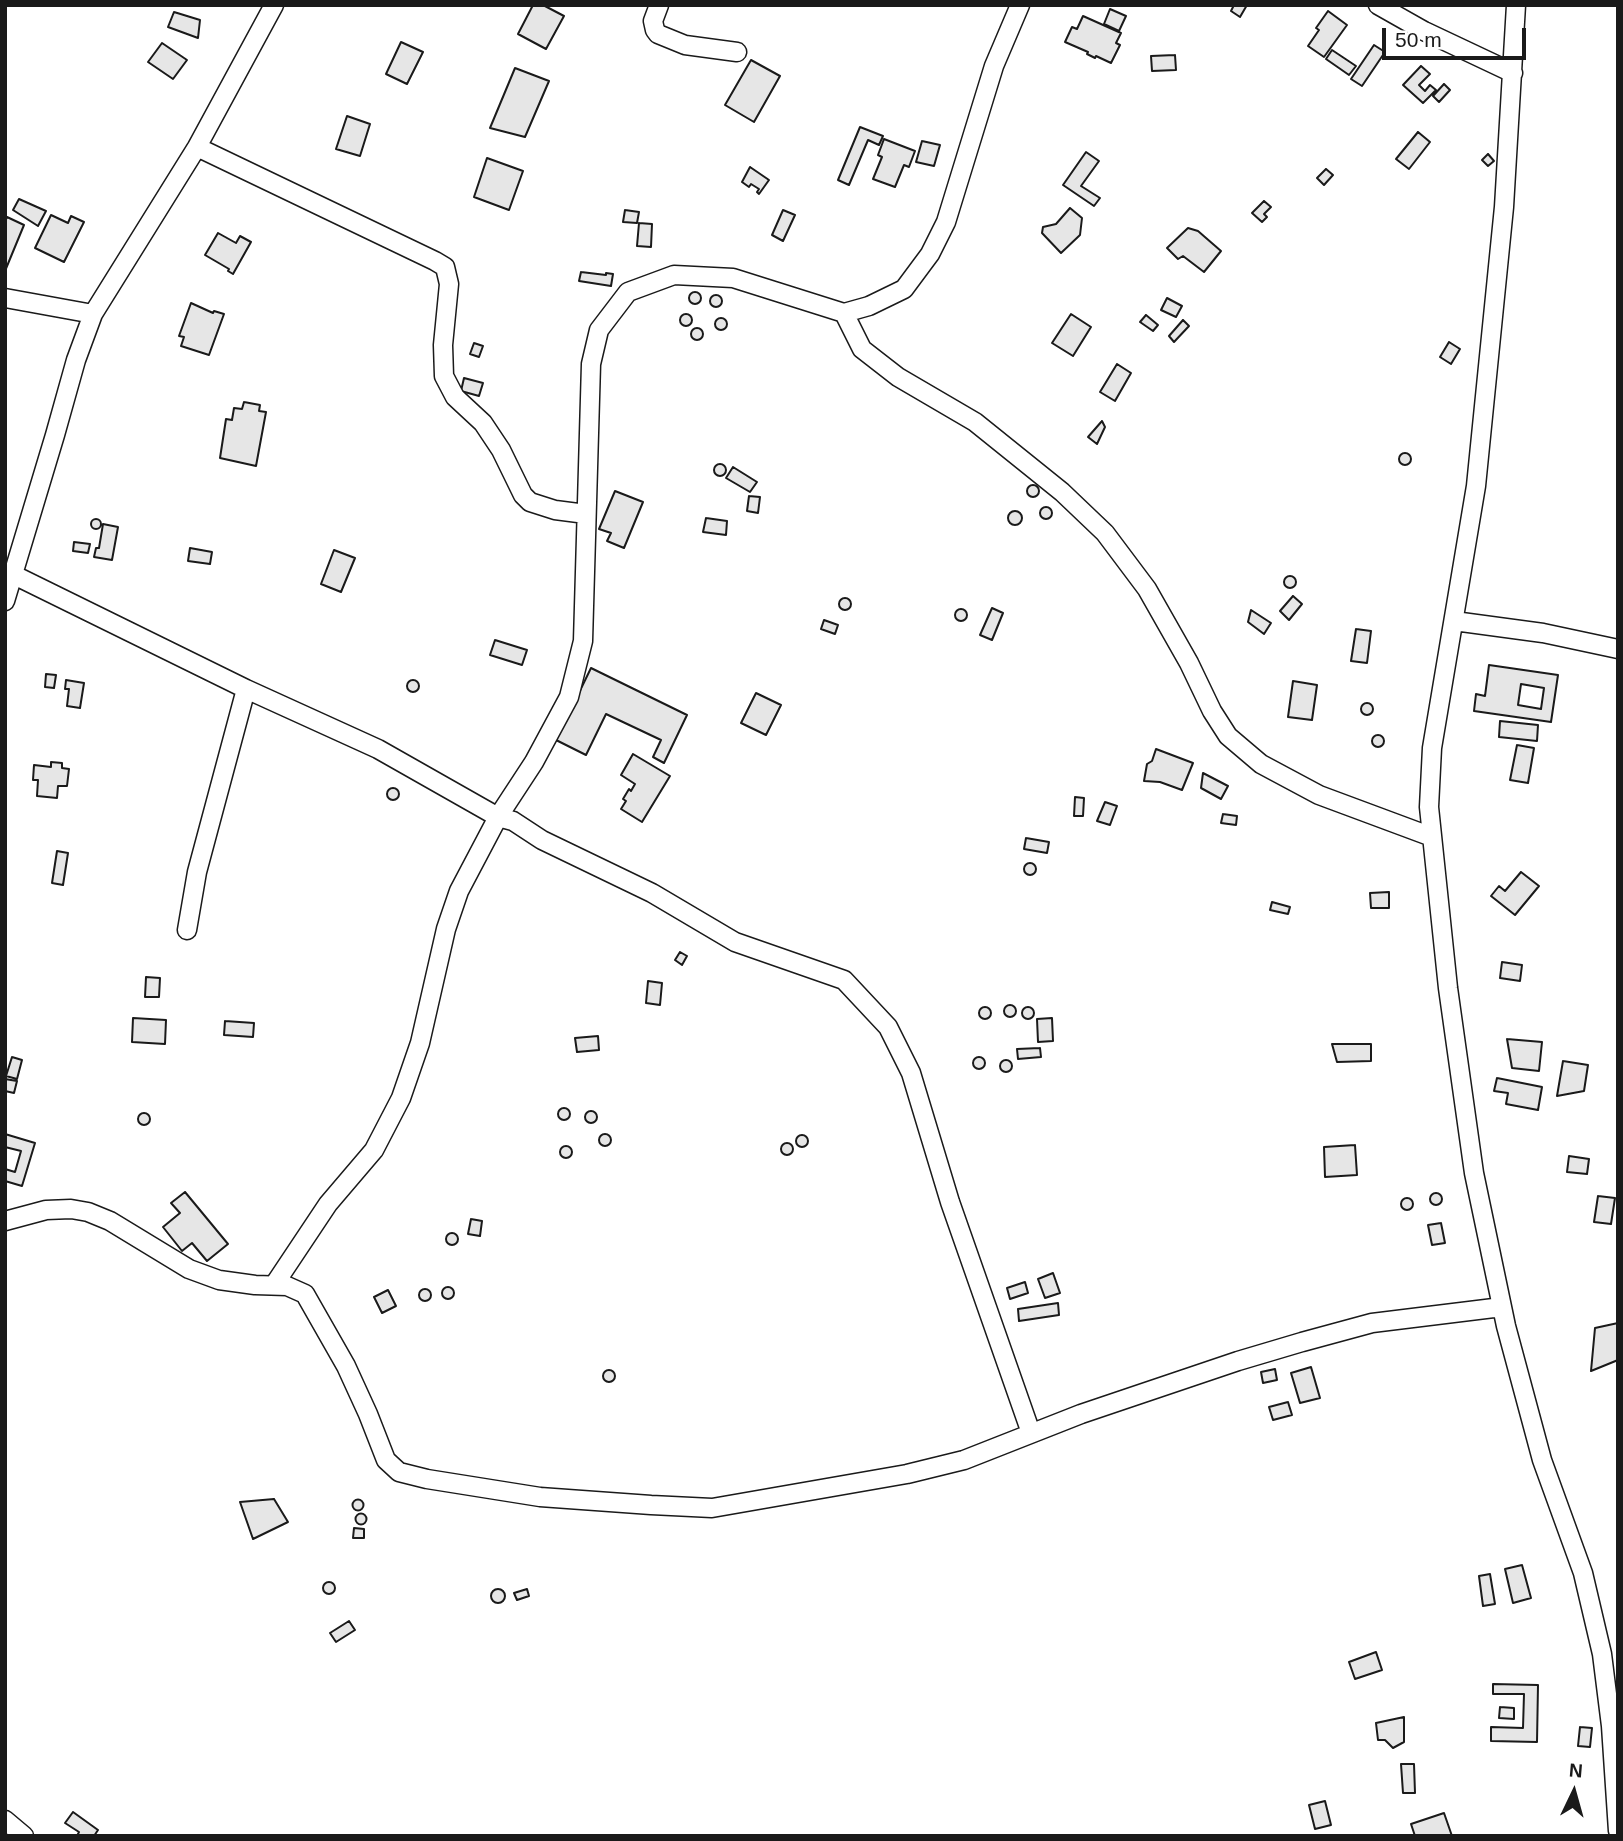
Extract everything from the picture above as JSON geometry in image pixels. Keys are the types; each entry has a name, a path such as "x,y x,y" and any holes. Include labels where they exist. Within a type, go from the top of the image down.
{"street":[{"path":"5,601 76,360 93,314 197,147 274,5"},
{"path":"659,5 653,21 658,34 685,45 737,52"},
{"path":"274,1285 328,1204 374,1150 401,1098 420,1043 446,929 459,891 498,817 534,762 569,697 583,641 591,364 599,330 628,292 674,275 733,278 844,313 869,306 904,289 930,254 946,222 994,66 1020,5"},
{"path":"1378,5 1513,73"},
{"path":"1516,5 1504,207 1476,486 1432,748 1429,807 1448,988 1474,1173 1502,1307 1542,1460 1583,1573 1602,1654 1612,1726 1618,1831"},
{"path":"197,147 444,267 449,284 443,345 444,376 455,397 482,424 501,450 523,495 530,502 555,510 586,514"},
{"path":"5,298 93,314"},
{"path":"844,313 862,349 898,377 975,422 1062,492 1105,533 1147,589 1228,736 1261,764 1319,795 1432,837"},
{"path":"14,575 246,689 378,749 498,817 513,821 542,840 652,893 735,943 845,980 888,1027 911,1073 950,1202 1031,1433"},
{"path":"1454,621 1543,632 1618,649"},
{"path":"187,930 197,872 246,689"},
{"path":"5,1221 46,1210 71,1209 89,1212 110,1221 189,1269 219,1280 287,1286 305,1294 346,1366 386,1460 400,1472 427,1479 540,1497 712,1508 908,1474 964,1460 1080,1414 1302,1342 1372,1323 1502,1307"},
{"path":"5,1820 24,1836"}],"building":[{"path":"533,5 543,5 564,16 546,49 518,34"},
{"path":"1234,5 1247,5 1240,17 1231,11"},
{"path":"1110,9 1126,16 1119,31 1104,24"},
{"path":"1328,11 1347,25 1324,57 1308,46"},
{"path":"174,12 200,20 198,38 168,27"},
{"path":"1083,16 1121,33 1116,43 1120,45 1111,63 1065,42 1072,27 1077,29"},
{"path":"401,42 423,52 407,84 386,74"},
{"path":"162,43 187,60 173,79 148,62"},
{"path":"1374,45 1385,52 1362,86 1351,79"},
{"path":"1332,50 1356,66 1349,75 1326,59"},
{"path":"1175,55 1176,70 1152,71 1151,56"},
{"path":"751,60 780,76 754,122 725,105"},
{"path":"1421,66 1430,74 1419,85 1425,91 1430,85 1436,90 1423,103 1403,85"},
{"path":"515,68 549,81 525,137 490,128"},
{"path":"1444,84 1450,90 1439,102 1433,96"},
{"path":"347,116 370,124 360,156 336,149"},
{"path":"860,127 883,136 879,145 868,140 849,185 838,180"},
{"path":"1418,132 1430,142 1409,169 1396,159"},
{"path":"884,139 915,151 909,167 904,165 895,187 873,179 882,157 878,155"},
{"path":"922,141 940,145 934,166 916,162"},
{"path":"1086,152 1099,161 1081,186 1100,198 1094,206 1063,185"},
{"path":"1488,154 1494,161 1488,166 1482,160"},
{"path":"487,158 523,171 509,210 474,197"},
{"path":"750,167 769,180 759,194 759,189 742,182"},
{"path":"1326,169 1333,175 1324,185 1317,178"},
{"path":"19,199 46,211 38,226 13,210"},
{"path":"1264,201 1271,207 1264,214 1267,217 1262,222 1252,213"},
{"path":"1070,208 1082,218 1080,235 1061,253 1042,233 1043,227 1056,224"},
{"path":"625,210 639,212 637,223 623,222"},
{"path":"783,210 795,215 783,241 772,235"},
{"path":"51,215 68,223 71,216 84,222 64,262 35,248"},
{"path":"7,217 24,225 5,271 5,222"},
{"path":"639,223 652,224 651,247 637,246"},
{"path":"1188,228 1198,231 1221,251 1204,272 1183,256 1178,259 1167,248"},
{"path":"218,233 236,243 240,236 251,242 233,274 205,255"},
{"path":"581,272 613,274 611,286 579,281"},
{"path":"690,293 700,293 700,303 690,303"},
{"path":"716,295 722,301 716,307 710,301"},
{"path":"1167,298 1182,306 1176,317 1161,310"},
{"path":"191,303 213,313 224,314 209,355 181,346 184,337 179,336"},
{"path":"1071,314 1091,327 1073,356 1052,343"},
{"path":"681,315 691,315 691,325 681,325"},
{"path":"1146,315 1158,325 1153,331 1140,322"},
{"path":"716,319 726,319 726,329 716,329"},
{"path":"1183,320 1189,326 1174,342 1169,336"},
{"path":"692,329 702,329 702,339 692,339"},
{"path":"1449,342 1460,349 1451,364 1440,357"},
{"path":"474,343 483,346 479,357 470,354"},
{"path":"1117,364 1131,373 1115,401 1100,392"},
{"path":"464,378 483,383 479,396 461,391"},
{"path":"244,402 260,405 259,411 266,412 256,466 220,458 226,419 232,420 234,408 242,409"},
{"path":"1102,421 1105,427 1097,444 1088,437"},
{"path":"1405,453 1411,459 1405,465 1399,459"},
{"path":"715,465 725,465 725,475 715,475"},
{"path":"733,467 757,482 750,492 726,478"},
{"path":"1033,485 1039,491 1033,497 1027,491"},
{"path":"615,491 643,502 624,548 607,541 611,533 599,529"},
{"path":"749,496 760,497 758,513 747,511"},
{"path":"1041,508 1051,508 1051,518 1041,518"},
{"path":"1012,511 1018,511 1022,518 1018,525 1012,525 1008,521 1008,515"},
{"path":"706,518 727,521 726,535 703,532"},
{"path":"96,519 100,520 100,528 96,529 92,528 91,524 92,520"},
{"path":"103,524 118,527 112,560 94,557 96,548 99,548"},
{"path":"74,542 90,544 88,553 73,551"},
{"path":"190,548 212,552 210,564 188,561"},
{"path":"334,550 355,558 341,592 321,584"},
{"path":"1285,577 1295,577 1295,587 1285,587"},
{"path":"1293,596 1302,604 1289,620 1280,611"},
{"path":"840,599 850,599 850,609 840,609"},
{"path":"992,608 1003,613 992,640 980,635"},
{"path":"956,610 966,610 966,620 956,620"},
{"path":"1251,610 1271,623 1264,634 1248,622"},
{"path":"824,620 838,625 835,634 821,629"},
{"path":"1356,629 1371,631 1367,663 1351,661"},
{"path":"495,640 527,650 522,665 490,655"},
{"path":"1489,665 1558,675 1551,722 1474,711 1476,694 1485,696","holes":["1521,684 1544,688 1541,709 1518,705"]},
{"path":"591,668 687,715 664,763 653,757 661,740 606,714 586,755 556,740"},
{"path":"46,674 56,675 54,688 45,687"},
{"path":"66,680 84,683 80,708 67,706 69,689 65,689"},
{"path":"408,681 418,681 418,691 408,691"},
{"path":"1293,681 1317,685 1312,720 1288,717"},
{"path":"756,693 781,705 766,735 741,723"},
{"path":"1367,703 1373,709 1367,715 1361,709"},
{"path":"1500,721 1538,725 1537,741 1499,737"},
{"path":"1373,736 1383,736 1383,746 1373,746"},
{"path":"1517,745 1534,748 1528,783 1510,780"},
{"path":"1156,749 1193,763 1182,790 1160,782 1144,781 1147,764 1152,761"},
{"path":"633,754 670,776 642,822 621,809 626,801 623,799 635,784 621,775"},
{"path":"51,762 62,763 62,768 69,769 67,786 58,786 57,798 37,796 38,780 33,780 34,765 51,767"},
{"path":"1203,773 1228,786 1221,799 1201,788"},
{"path":"393,788 399,794 393,800 387,794"},
{"path":"1075,797 1084,798 1083,816 1074,816"},
{"path":"1105,802 1117,806 1110,825 1097,821"},
{"path":"1223,814 1237,816 1236,825 1221,823"},
{"path":"1026,838 1049,842 1047,853 1024,849"},
{"path":"57,851 68,853 63,885 52,883"},
{"path":"1025,864 1035,864 1035,874 1025,874"},
{"path":"1521,872 1539,886 1515,915 1491,896 1499,886 1505,891"},
{"path":"1389,892 1389,908 1371,908 1370,893"},
{"path":"1272,902 1290,907 1288,914 1270,910"},
{"path":"680,952 687,956 682,965 675,960"},
{"path":"1502,962 1522,965 1520,981 1500,978"},
{"path":"146,977 160,978 159,997 145,997"},
{"path":"648,981 662,983 660,1005 646,1003"},
{"path":"1005,1006 1015,1006 1015,1016 1005,1016"},
{"path":"985,1007 991,1013 985,1019 979,1013"},
{"path":"1023,1008 1033,1008 1033,1018 1023,1018"},
{"path":"133,1018 166,1020 165,1044 132,1042"},
{"path":"1052,1018 1053,1041 1038,1042 1037,1019"},
{"path":"225,1021 254,1023 253,1037 224,1035"},
{"path":"598,1036 599,1050 577,1052 575,1038"},
{"path":"1507,1039 1542,1042 1539,1071 1512,1068"},
{"path":"1332,1044 1371,1044 1371,1061 1337,1062"},
{"path":"1040,1048 1041,1057 1018,1059 1017,1049"},
{"path":"12,1057 22,1060 17,1079 6,1076"},
{"path":"974,1058 984,1058 984,1068 974,1068"},
{"path":"1006,1060 1012,1066 1006,1072 1000,1066"},
{"path":"1563,1061 1588,1065 1584,1091 1557,1096"},
{"path":"1497,1078 1542,1087 1538,1110 1506,1104 1508,1093 1494,1091"},
{"path":"5,1079 17,1081 14,1093 5,1091"},
{"path":"559,1109 569,1109 569,1119 559,1119"},
{"path":"591,1111 597,1117 591,1123 585,1117"},
{"path":"144,1113 150,1119 144,1125 138,1119"},
{"path":"5,1134 35,1143 22,1186 5,1181 5,1169 15,1172 21,1151 5,1147"},
{"path":"605,1134 611,1140 605,1146 599,1140"},
{"path":"797,1136 807,1136 807,1146 797,1146"},
{"path":"787,1143 793,1149 787,1155 781,1149"},
{"path":"1355,1145 1357,1175 1325,1177 1324,1147"},
{"path":"566,1146 572,1152 566,1158 560,1152"},
{"path":"1569,1156 1589,1159 1587,1174 1567,1172"},
{"path":"185,1192 228,1244 207,1261 192,1243 182,1251 163,1227 180,1213 171,1203"},
{"path":"1431,1194 1441,1194 1441,1204 1431,1204"},
{"path":"1598,1196 1615,1198 1611,1224 1594,1222"},
{"path":"1407,1198 1413,1204 1407,1210 1401,1204"},
{"path":"471,1219 482,1221 480,1236 468,1234"},
{"path":"1441,1223 1445,1243 1432,1245 1428,1225"},
{"path":"447,1234 457,1234 457,1244 447,1244"},
{"path":"1053,1273 1060,1293 1045,1298 1038,1279"},
{"path":"1025,1282 1028,1293 1010,1299 1007,1288"},
{"path":"448,1287 454,1293 448,1299 442,1293"},
{"path":"388,1290 396,1306 382,1313 374,1297"},
{"path":"420,1290 430,1290 430,1300 420,1300"},
{"path":"1058,1303 1059,1315 1019,1321 1018,1309"},
{"path":"1618,1323 1618,1360 1591,1371 1595,1328"},
{"path":"1311,1367 1320,1398 1300,1403 1291,1373"},
{"path":"1275,1369 1277,1380 1263,1383 1261,1372"},
{"path":"604,1371 614,1371 614,1381 604,1381"},
{"path":"1288,1402 1292,1415 1273,1420 1269,1407"},
{"path":"274,1499 288,1522 253,1539 240,1502"},
{"path":"358,1499 364,1505 358,1511 352,1505"},
{"path":"361,1513 367,1519 361,1525 355,1519"},
{"path":"354,1528 364,1529 364,1538 353,1538"},
{"path":"1522,1565 1531,1598 1513,1603 1505,1569"},
{"path":"1490,1574 1495,1604 1483,1606 1479,1576"},
{"path":"329,1582 335,1588 329,1594 323,1588"},
{"path":"498,1589 503,1591 503,1601 498,1603 493,1601 491,1596 493,1591"},
{"path":"527,1589 529,1596 517,1600 514,1593"},
{"path":"349,1621 355,1630 336,1642 330,1633"},
{"path":"1376,1652 1382,1670 1355,1679 1349,1662"},
{"path":"1493,1684 1538,1685 1537,1742 1491,1741 1491,1727 1523,1728 1524,1694 1493,1694"},
{"path":"1500,1707 1514,1708 1514,1719 1499,1718"},
{"path":"1404,1717 1404,1742 1393,1748 1385,1740 1378,1740 1376,1723"},
{"path":"1580,1727 1592,1728 1590,1747 1578,1746"},
{"path":"1401,1764 1414,1764 1415,1793 1403,1793"},
{"path":"1325,1801 1331,1825 1315,1829 1309,1805"},
{"path":"73,1812 98,1830 94,1836 77,1836 79,1832 65,1823"},
{"path":"1444,1813 1452,1836 1415,1836 1411,1824"}]}
